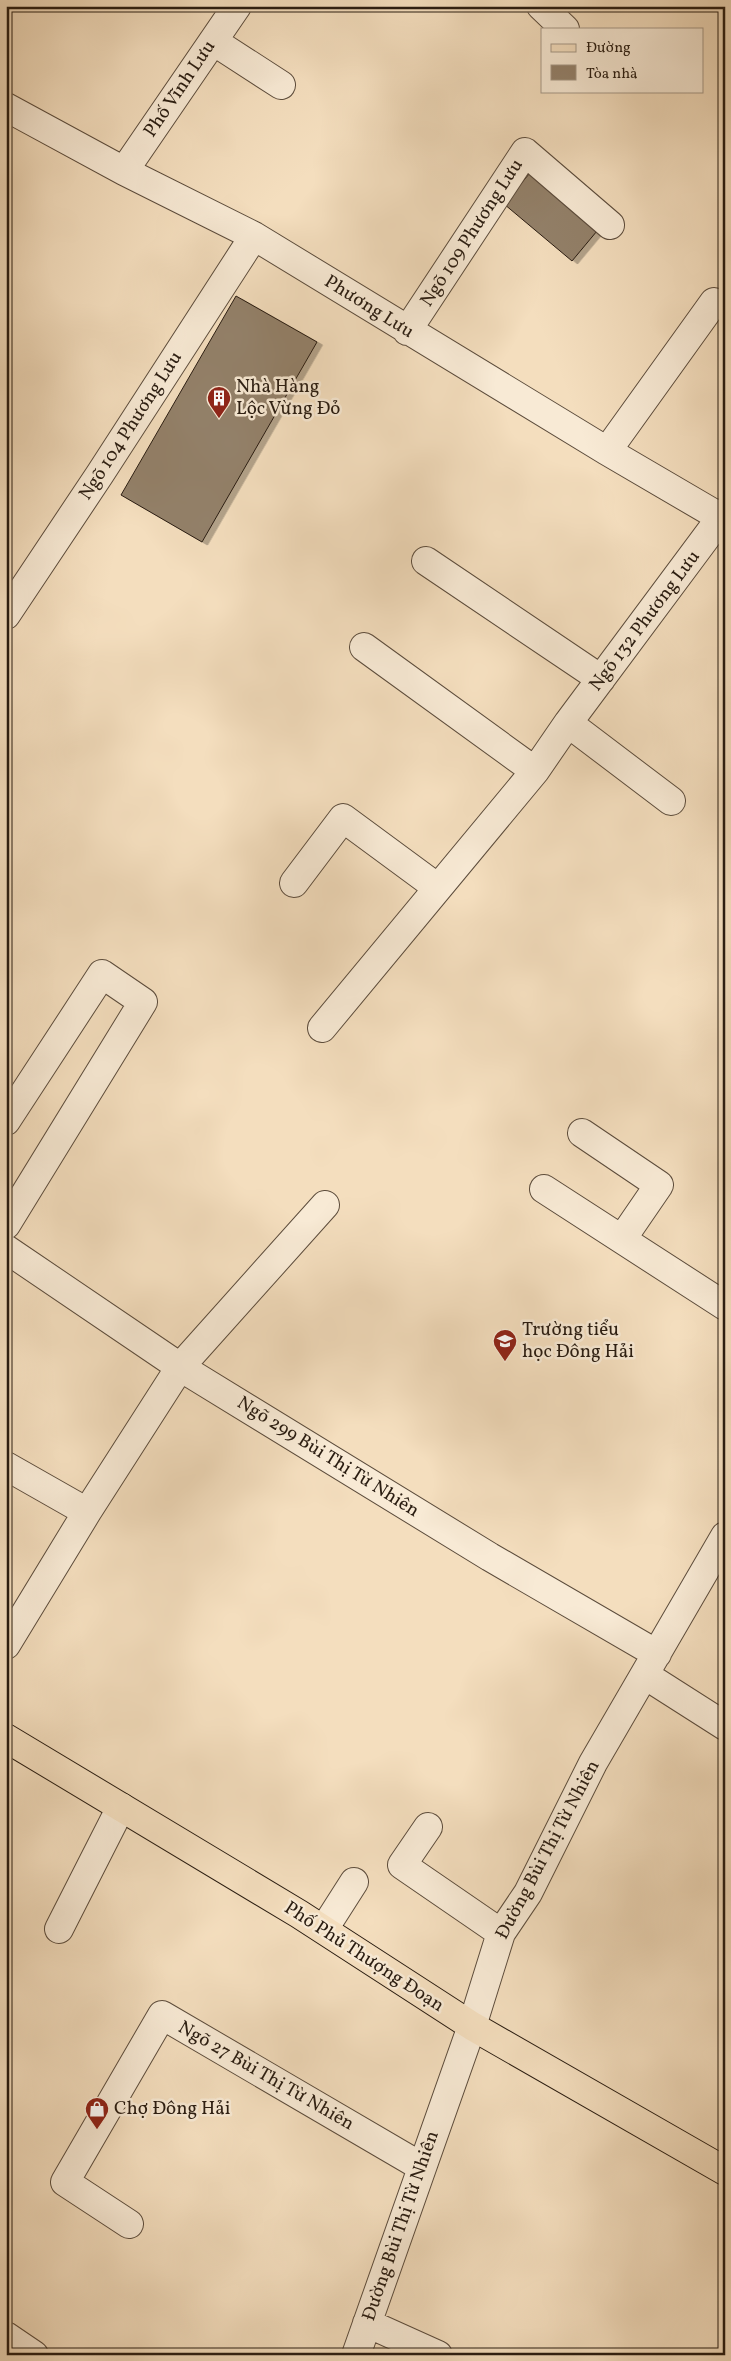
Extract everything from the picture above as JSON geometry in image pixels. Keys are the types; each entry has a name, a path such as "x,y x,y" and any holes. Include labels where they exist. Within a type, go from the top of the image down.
{"main road":[{"name":"Phố Phủ Thượng Đoạn","path":"6,1738 324,1929 472,2026 725,2171"}],"street":[{"name":"Phố Vĩnh Lưu","path":"124,171 236,6"},
{"path":"541,6 564,28"},
{"path":"213,41 281,85"},
{"name":"Phương Lưu","path":"6,107 124,171 254,236 407,331 607,451 724,517"},
{"name":"Ngõ 109 Phương Lưu","path":"407,331 525,152 610,225"},
{"name":"Ngõ 104 Phương Lưu","path":"6,615 14,585 100,474 254,236"},
{"path":"607,451 714,302"},
{"name":"Ngõ 132 Phương Lưu","path":"322,1028 535,771 568,723 724,517"},
{"path":"426,561 601,679"},
{"path":"364,647 535,771"},
{"path":"568,723 671,802"},
{"path":"294,883 343,818 438,888"},
{"path":"6,1121 102,974 143,1002 6,1225"},
{"path":"582,1133 659,1185 622,1240"},
{"path":"544,1189 725,1306"},
{"path":"6,1645 87,1512 180,1367 325,1205"},
{"name":"Ngõ 299 Bùi Thị Từ Nhiên","path":"6,1249 180,1367 490,1557 651,1664 725,1726"},
{"path":"6,1466 87,1512"},
{"name":"Đường Bùi Thị Từ Nhiên","path":"356,2355 472,2026 501,1933 528,1893 593,1763 725,1536"},
{"path":"58,1928 121,1807"},
{"path":"428,1827 402,1865 501,1933"},
{"path":"324,1929 354,1882"},
{"name":"Ngõ 27 Bùi Thị Từ Nhiên","path":"130,2224 65,2182 162,2015 422,2167"},
{"path":"367,2323 438,2355"},
{"path":"6,2336 34,2355"}],"building":[{"path":"529,174 597,231 572,261 504,204"},
{"name":"Nhà Hàng Lộc Vừng Đỏ","path":"236,296 317,342 202,542 121,495"}],"place":[{"name":"Nhà Hàng Lộc Vừng Đỏ","path":"219,419"},
{"name":"Trường tiểu học Đông Hải","path":"505,1362"},
{"name":"Chợ Đông Hải","path":"97,2130"}]}
